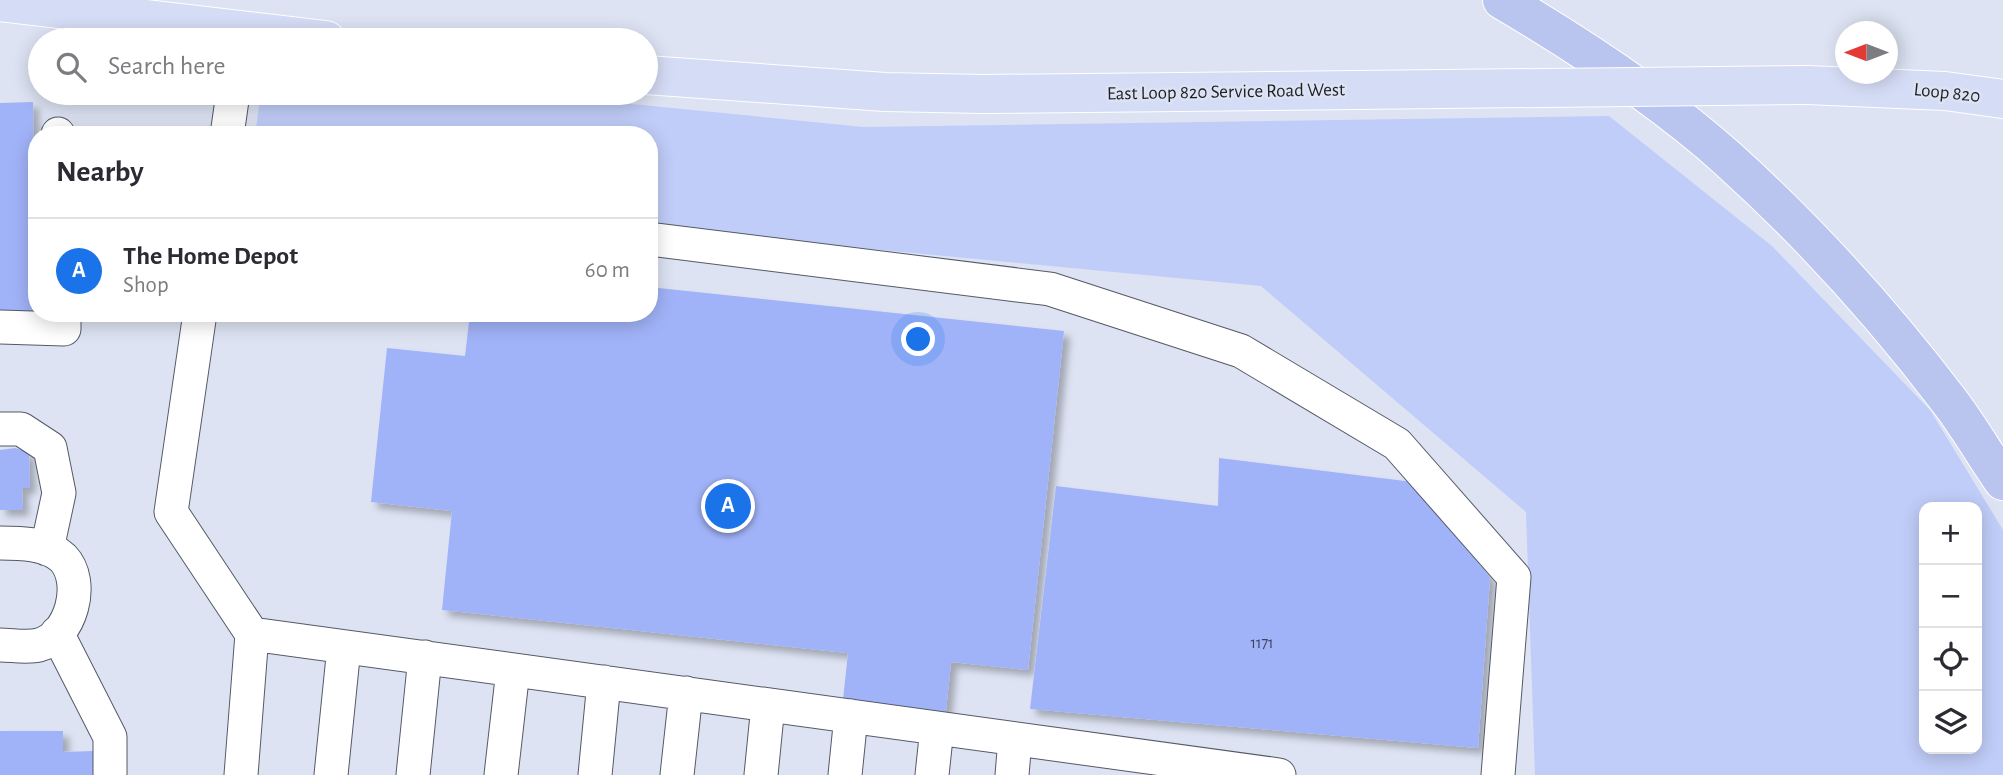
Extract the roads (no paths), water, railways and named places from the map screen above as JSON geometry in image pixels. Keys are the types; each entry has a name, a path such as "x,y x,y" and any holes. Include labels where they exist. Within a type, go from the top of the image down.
{"highway":[{"path":"1502,0 1543,24 1647,95 1727,159 1833,262 1951,403 2003,481"}],"main road":[{"path":"0,2 185,28"},
{"name":"East Loop 820 Service Road West","path":"658,76 884,92 996,94 1807,85"},
{"name":"Loop 820","path":"1807,85 1945,91 2003,99"}],"lane":[{"path":"228,126 231,105"},
{"path":"658,240 1050,289 1241,351 1397,444 1514,577 1497,775"},
{"path":"0,327 65,329 65,322"},
{"path":"199,322 171,512 252,634 241,775"},
{"path":"0,429 21,429 50,448 59,493 47,549"},
{"path":"0,543 27,543 47,549 63,559 73,577 73,607 57,633 39,645 0,645"},
{"path":"57,633 110,737 110,775"},
{"path":"252,634 1015,738 1101,763 1279,775"},
{"path":"331,775 344,646"},
{"path":"413,775 425,657"},
{"path":"501,775 513,670"},
{"path":"595,775 604,682"},
{"path":"677,775 686,693"},
{"path":"761,775 768,705"},
{"path":"845,775 851,716"},
{"path":"932,775 937,728"},
{"path":"1012,775 1015,738"}],"place":[{"name":"The Home Depot","path":"728,506"}]}
